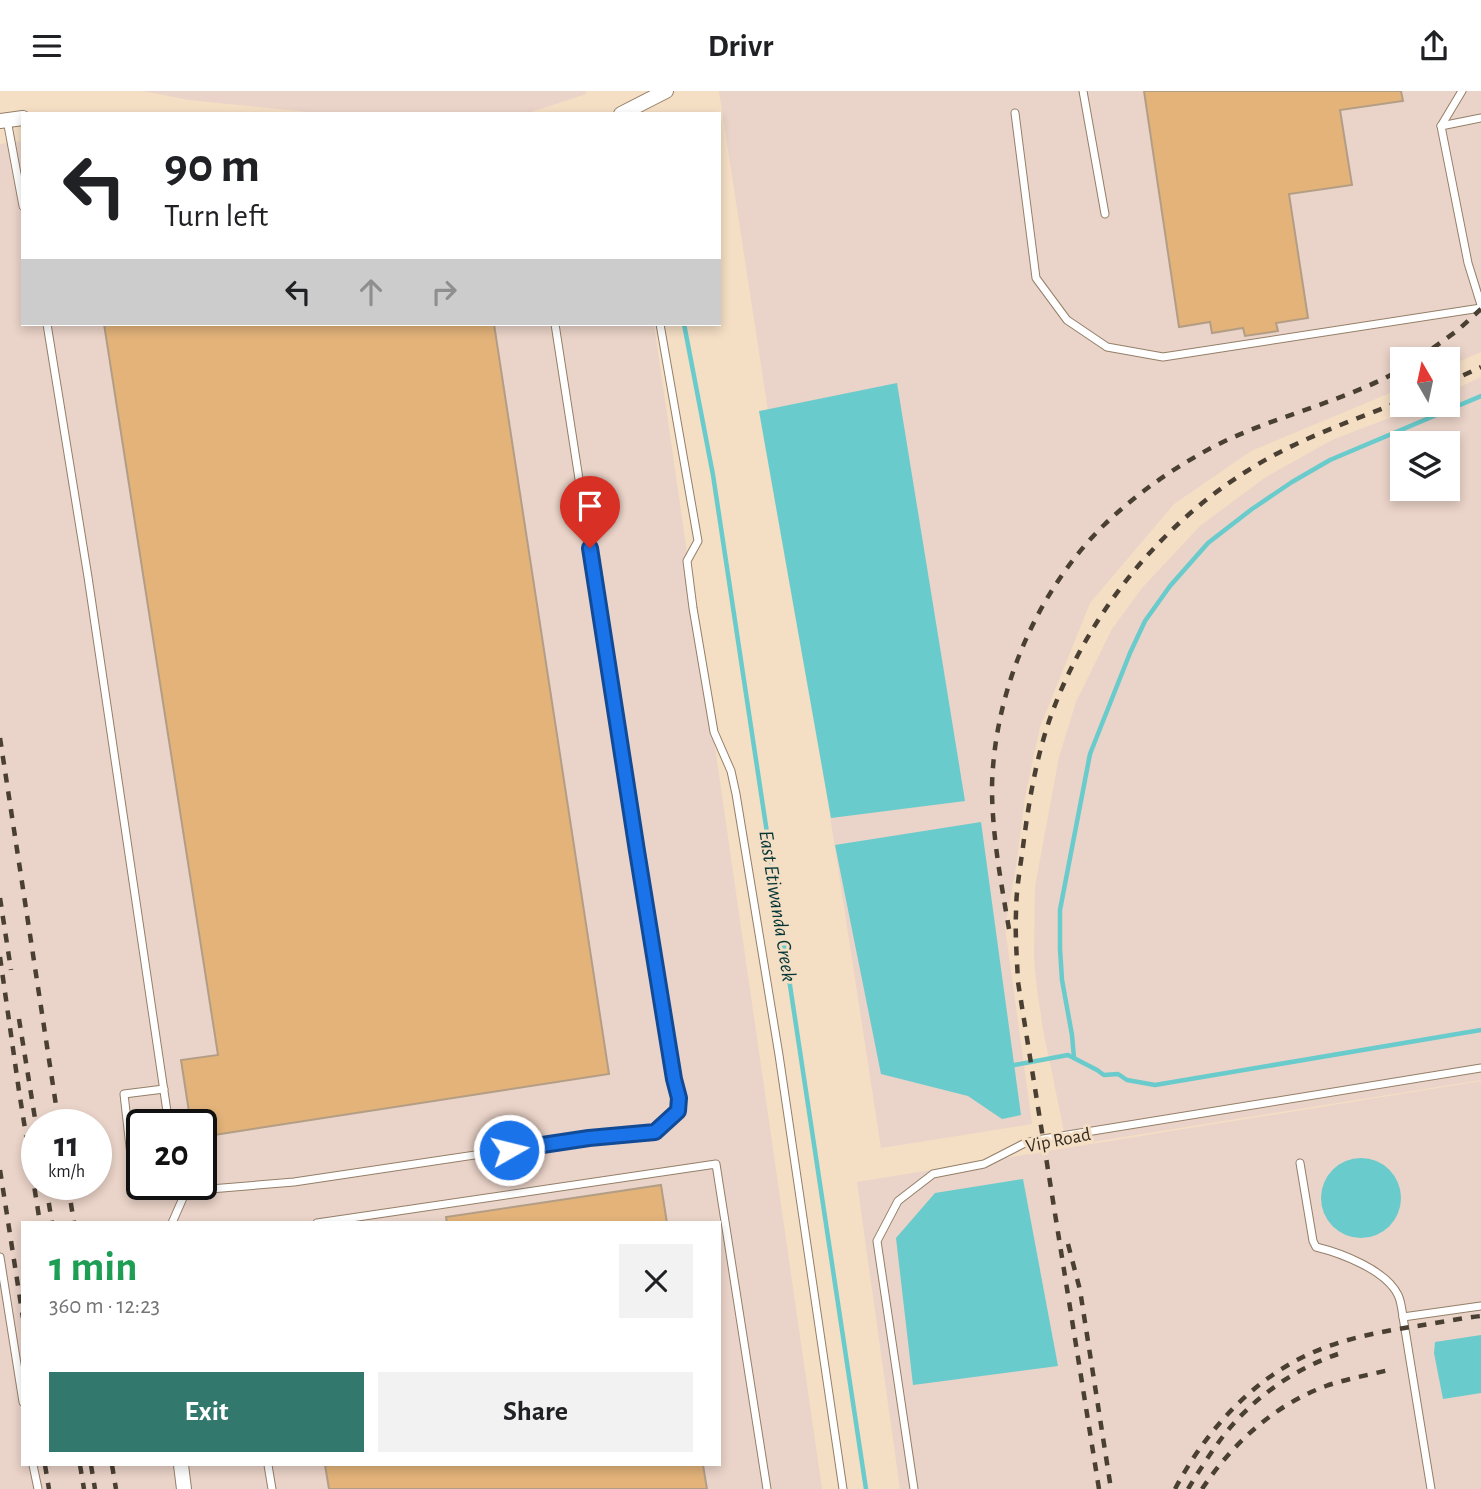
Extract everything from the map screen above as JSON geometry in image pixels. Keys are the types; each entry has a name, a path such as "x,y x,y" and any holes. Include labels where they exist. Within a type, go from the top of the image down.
{"street":[{"path":"625,112 666,91"},
{"path":"181,1466 184,1489"}],"lane":[{"path":"1083,91 1105,214"},
{"path":"1015,113 1036,278 1067,320 1107,347 1163,357 1481,307 1465,252 1441,127 1462,91"},
{"path":"1441,127 1481,118"},
{"path":"4,120 21,197"},
{"path":"47,326 88,577 167,1109"},
{"path":"217,1186 294,1182 589,1138 655,1132 678,1111 679,1098 643,892 555,326"},
{"path":"660,326 698,541 687,561 693,608 714,732 731,771 736,794 779,1055 843,1489"},
{"name":"Vip Road","path":"914,1489 877,1241 898,1201 933,1174 984,1164 1025,1143 1043,1139 1481,1068"},
{"path":"126,1112 124,1094 164,1089"},
{"path":"1300,1163 1316,1247 1349,1258 1373,1270 1398,1293 1431,1489"},
{"path":"331,1221 716,1164 767,1489"},
{"path":"173,1221 181,1200"},
{"path":"0,1257 21,1389"},
{"path":"1403,1317 1481,1306"},
{"path":"33,1466 38,1489"},
{"path":"268,1466 272,1489"}],"shaded area":[{"path":"143,91 585,91 586,94 531,112 308,112 189,100"},
{"path":"719,91 1481,91 1481,352 1460,361 1460,347 1390,347 1390,393 1251,451 1174,504 1090,603 1040,727 1025,797 1005,927 1032,1124 881,1148"},
{"path":"21,141 21,326 654,326 822,1489 0,1489 0,144"},
{"path":"1481,377 1481,1080 1067,1146 1037,989 1034,958 1035,887 1059,757 1076,702 1112,629 1142,588 1200,526 1266,477 1334,439 1392,417 1460,417 1460,387"},
{"path":"1481,1081 1481,1489 900,1489 857,1182"}],"water":[{"path":"897,383 965,801 831,818 759,411"},
{"path":"981,822 1021,1115 1002,1119 968,1096 881,1074 835,845"},
{"path":"1361,1158 1376,1161 1389,1170 1398,1183 1401,1198 1398,1213 1389,1226 1376,1235 1361,1238 1346,1235 1333,1226 1324,1213 1321,1198 1324,1183 1333,1170 1346,1161"},
{"path":"1023,1179 1058,1366 913,1385 896,1238 935,1193"},
{"path":"1481,1335 1481,1393 1443,1399 1434,1353 1435,1342"}],"building":[{"path":"1144,91 1401,91 1403,101 1340,110 1352,185 1289,194 1308,318 1276,323 1278,331 1245,336 1243,328 1212,333 1210,322 1179,327"},
{"path":"104,326 494,326 609,1074 217,1135 217,1109 189,1109 181,1060 218,1055"},
{"path":"661,1185 667,1221 447,1221 446,1217"},
{"path":"325,1466 703,1466 707,1489 329,1489"}],"waterway":[{"name":"East Etiwanda Creek","path":"684,326 713,475 866,1489"},
{"path":"1074,1058 1062,980 1060,910 1090,754 1145,621 1170,586 1208,543 1292,482 1330,460 1481,396"},
{"path":"1009,1066 1068,1055 1104,1075 1118,1074 1127,1080 1155,1085 1481,1030"}],"railway":[{"path":"1435,347 1481,309"},
{"path":"1460,377 1481,367"},
{"path":"1009,929 994,823 992,787 995,751 1010,680 1023,645 1058,581 1104,525 1142,493 1182,465 1234,437 1390,375"},
{"path":"1099,1489 1018,982 1016,904 1026,822 1039,754 1055,705 1089,636 1109,603 1158,544 1216,493 1265,460 1323,432 1390,406"},
{"path":"0,738 57,1109"},
{"path":"0,898 11,970"},
{"path":"0,957 40,1221"},
{"path":"19,1019 33,1109"},
{"path":"0,1170 21,1305"},
{"path":"48,1200 52,1221"},
{"path":"70,1200 74,1221"},
{"path":"1068,1244 1080,1290 1111,1489"},
{"path":"1175,1489 1212,1432 1243,1398 1279,1370 1313,1352 1357,1338 1481,1316"},
{"path":"1188,1489 1219,1441 1261,1397 1290,1376 1338,1354"},
{"path":"1202,1489 1241,1442 1289,1404 1326,1386 1389,1370"},
{"path":"45,1466 49,1489"},
{"path":"80,1466 84,1489"},
{"path":"91,1466 95,1489"},
{"path":"112,1466 116,1489"}],"route":[{"path":"509,1150 589,1138 655,1132 678,1111 679,1098 645,904 590,548"}]}
